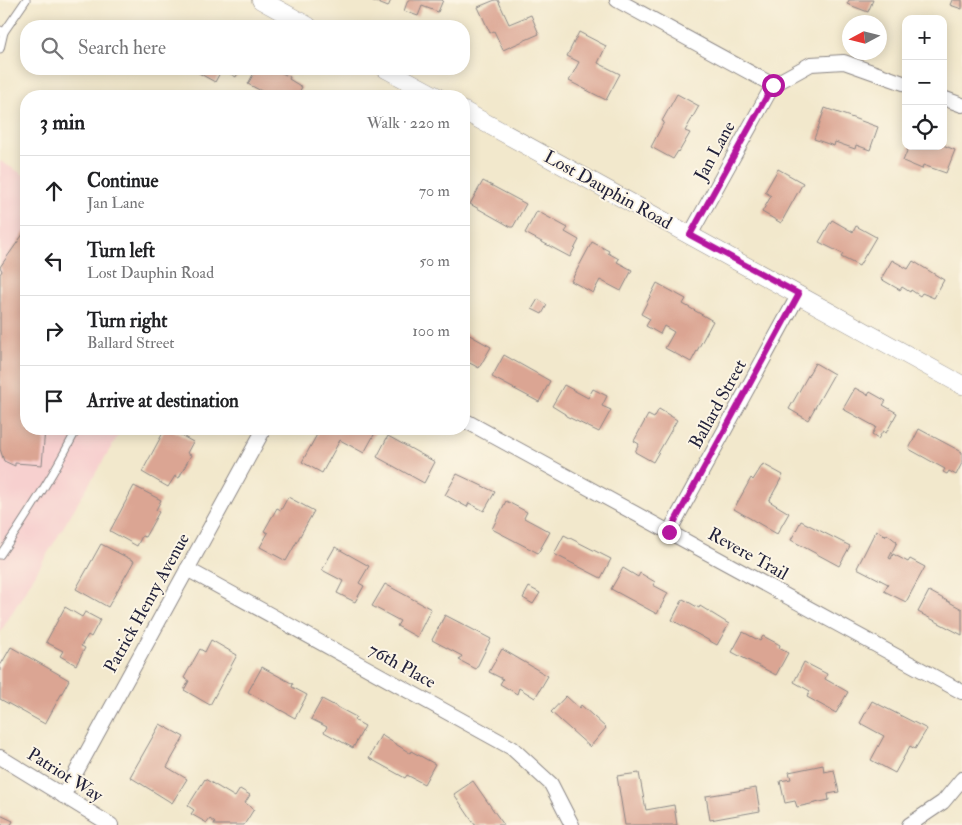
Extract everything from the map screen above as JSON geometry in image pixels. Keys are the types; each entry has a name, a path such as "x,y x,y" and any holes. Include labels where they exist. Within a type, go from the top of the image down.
{"street":[{"path":"260,0 297,20"},
{"path":"617,0 773,85 811,64 844,62 902,83"},
{"path":"397,75 425,90"},
{"name":"Jan Lane","path":"690,235 773,85"},
{"path":"947,99 962,104"},
{"name":"Lost Dauphin Road","path":"470,114 962,385"},
{"name":"Ballard Street","path":"669,532 799,294"},
{"name":"Revere Trail","path":"470,423 962,692"},
{"name":"Patrick Henry Avenue","path":"63,796 261,435"},
{"name":"76th Place","path":"187,569 512,748 551,784 572,825"},
{"name":"Patriot Way","path":"0,757 110,825"},
{"path":"908,825 943,802 962,779"}],"lane":[{"path":"0,49 2,31 26,0"},
{"path":"0,555 20,528 52,476 74,435"}],"shaded area":[{"path":"0,161 20,173 20,435 118,435 0,633"}],"building":[{"path":"371,0 391,0 388,7"},
{"path":"408,0 443,0 438,12 422,6 418,16 404,11"},
{"path":"498,0 509,24 531,15 539,34 503,50 494,31 490,33 478,7"},
{"path":"849,0 873,0 868,12 847,4"},
{"path":"952,0 962,0 962,9 950,5"},
{"path":"579,32 606,46 598,63 620,74 606,100 569,81 579,62 567,56"},
{"path":"202,75 219,75 215,82"},
{"path":"253,75 286,75 302,87 300,90 260,90 248,84"},
{"path":"677,94 699,106 685,131 690,133 673,159 651,147 664,122 662,121"},
{"path":"825,108 878,127 870,150 856,145 855,149 835,142 834,146 814,139"},
{"path":"947,147 955,150 946,173 923,165 922,169 903,161 907,150 947,150"},
{"path":"778,169 803,183 781,223 762,212 771,196 765,192"},
{"path":"483,181 526,204 513,227 470,204"},
{"path":"537,211 568,228 565,232 579,240 570,257 525,233"},
{"path":"832,220 853,232 856,226 876,237 859,266 841,257 843,254 819,242"},
{"path":"20,239 20,435 44,435 42,465 15,463 15,466 4,461 0,449 0,274 2,271 0,267"},
{"path":"592,242 609,251 608,253 619,259 617,262 632,270 621,291 600,280 593,293 571,281"},
{"path":"892,260 908,269 913,261 944,280 934,298 922,293 920,296 902,287 900,290 881,279"},
{"path":"657,283 686,299 683,304 713,321 691,362 665,348 674,332 664,326 660,334 646,326 650,319 641,314"},
{"path":"538,299 547,305 542,314 532,309"},
{"path":"470,335 491,347 479,368 470,363"},
{"path":"504,355 550,381 539,402 492,377"},
{"path":"815,363 834,374 808,420 789,409"},
{"path":"564,385 588,398 593,389 607,396 602,406 611,410 599,432 566,416 552,406"},
{"path":"855,388 868,395 870,392 886,401 883,405 897,413 886,433 883,431 878,439 872,435 876,427 843,409"},
{"path":"659,409 677,420 653,462 635,452 639,444 634,441 648,415 654,418"},
{"path":"919,429 962,452 962,463 956,475 949,471 947,474 943,472 945,469 909,449"},
{"path":"162,435 181,435 193,442 187,453 191,455 179,478 175,476 168,487 142,472"},
{"path":"317,435 374,435 364,453 340,440 322,473 302,462"},
{"path":"388,436 435,462 424,483 377,457"},
{"path":"763,464 783,475 769,501 789,513 777,534 734,509 751,478 753,480"},
{"path":"457,474 495,492 484,511 469,503 467,507 445,495"},
{"path":"134,486 161,500 156,510 159,512 145,537 142,536 137,546 110,531"},
{"path":"288,497 314,511 286,561 260,547 268,533 264,531 277,508 281,510"},
{"path":"506,501 527,512 524,518 550,532 538,553 492,529"},
{"path":"801,521 850,546 839,566 791,540"},
{"path":"876,530 886,536 887,534 897,542 889,558 891,559 893,554 908,562 910,559 925,567 906,602 884,591 888,584 857,568"},
{"path":"564,535 611,559 601,578 554,554"},
{"path":"101,544 134,561 108,607 76,589"},
{"path":"335,547 369,566 359,583 364,586 355,602 337,593 343,581 322,570"},
{"path":"623,568 638,577 640,573 655,582 653,585 668,593 657,614 611,589"},
{"path":"385,584 431,609 417,637 397,626 400,621 372,606"},
{"path":"529,587 540,593 533,604 523,598"},
{"path":"929,591 962,609 962,635 918,612"},
{"path":"683,599 699,608 700,606 729,624 717,645 672,620"},
{"path":"65,607 82,617 85,612 100,620 91,637 88,635 81,646 85,648 76,665 60,656 63,651 46,642"},
{"path":"445,615 491,639 476,669 459,660 462,656 432,640"},
{"path":"743,632 760,641 763,636 780,645 779,648 788,653 776,675 732,652"},
{"path":"211,640 237,655 210,705 184,690 189,681 184,678 200,649 205,652"},
{"path":"11,647 69,680 45,724 0,699 0,666"},
{"path":"502,649 548,676 535,698 519,688 517,694 500,684 503,679 489,672"},
{"path":"804,662 827,674 825,679 848,692 836,713 807,697 810,691 794,682"},
{"path":"262,667 293,684 292,687 307,695 295,718 248,692"},
{"path":"566,696 579,708 581,705 606,728 590,747 551,712"},
{"path":"322,699 356,717 354,720 365,726 353,748 324,732 327,727 311,719"},
{"path":"872,701 927,729 915,749 910,746 895,773 871,760 884,736 860,723"},
{"path":"160,724 184,737 167,767 187,779 172,803 130,777"},
{"path":"381,735 410,753 411,751 435,764 424,784 407,775 405,778 369,758"},
{"path":"823,765 824,772 834,770 839,792 828,794 829,800 797,807 795,801 785,803 780,781 791,779 789,772"},
{"path":"639,773 646,810 674,805 677,825 625,825 617,776"},
{"path":"205,779 235,797 240,789 250,795 245,803 254,809 244,825 214,825 215,823 210,819 207,823 191,814 194,810 188,806"},
{"path":"473,781 504,825 475,825 454,794"},
{"path":"756,788 760,811 710,820 706,796"},
{"path":"0,815 13,821 11,825 0,825"}],"route":[{"path":"669,532 799,294 690,235 773,85"}]}
